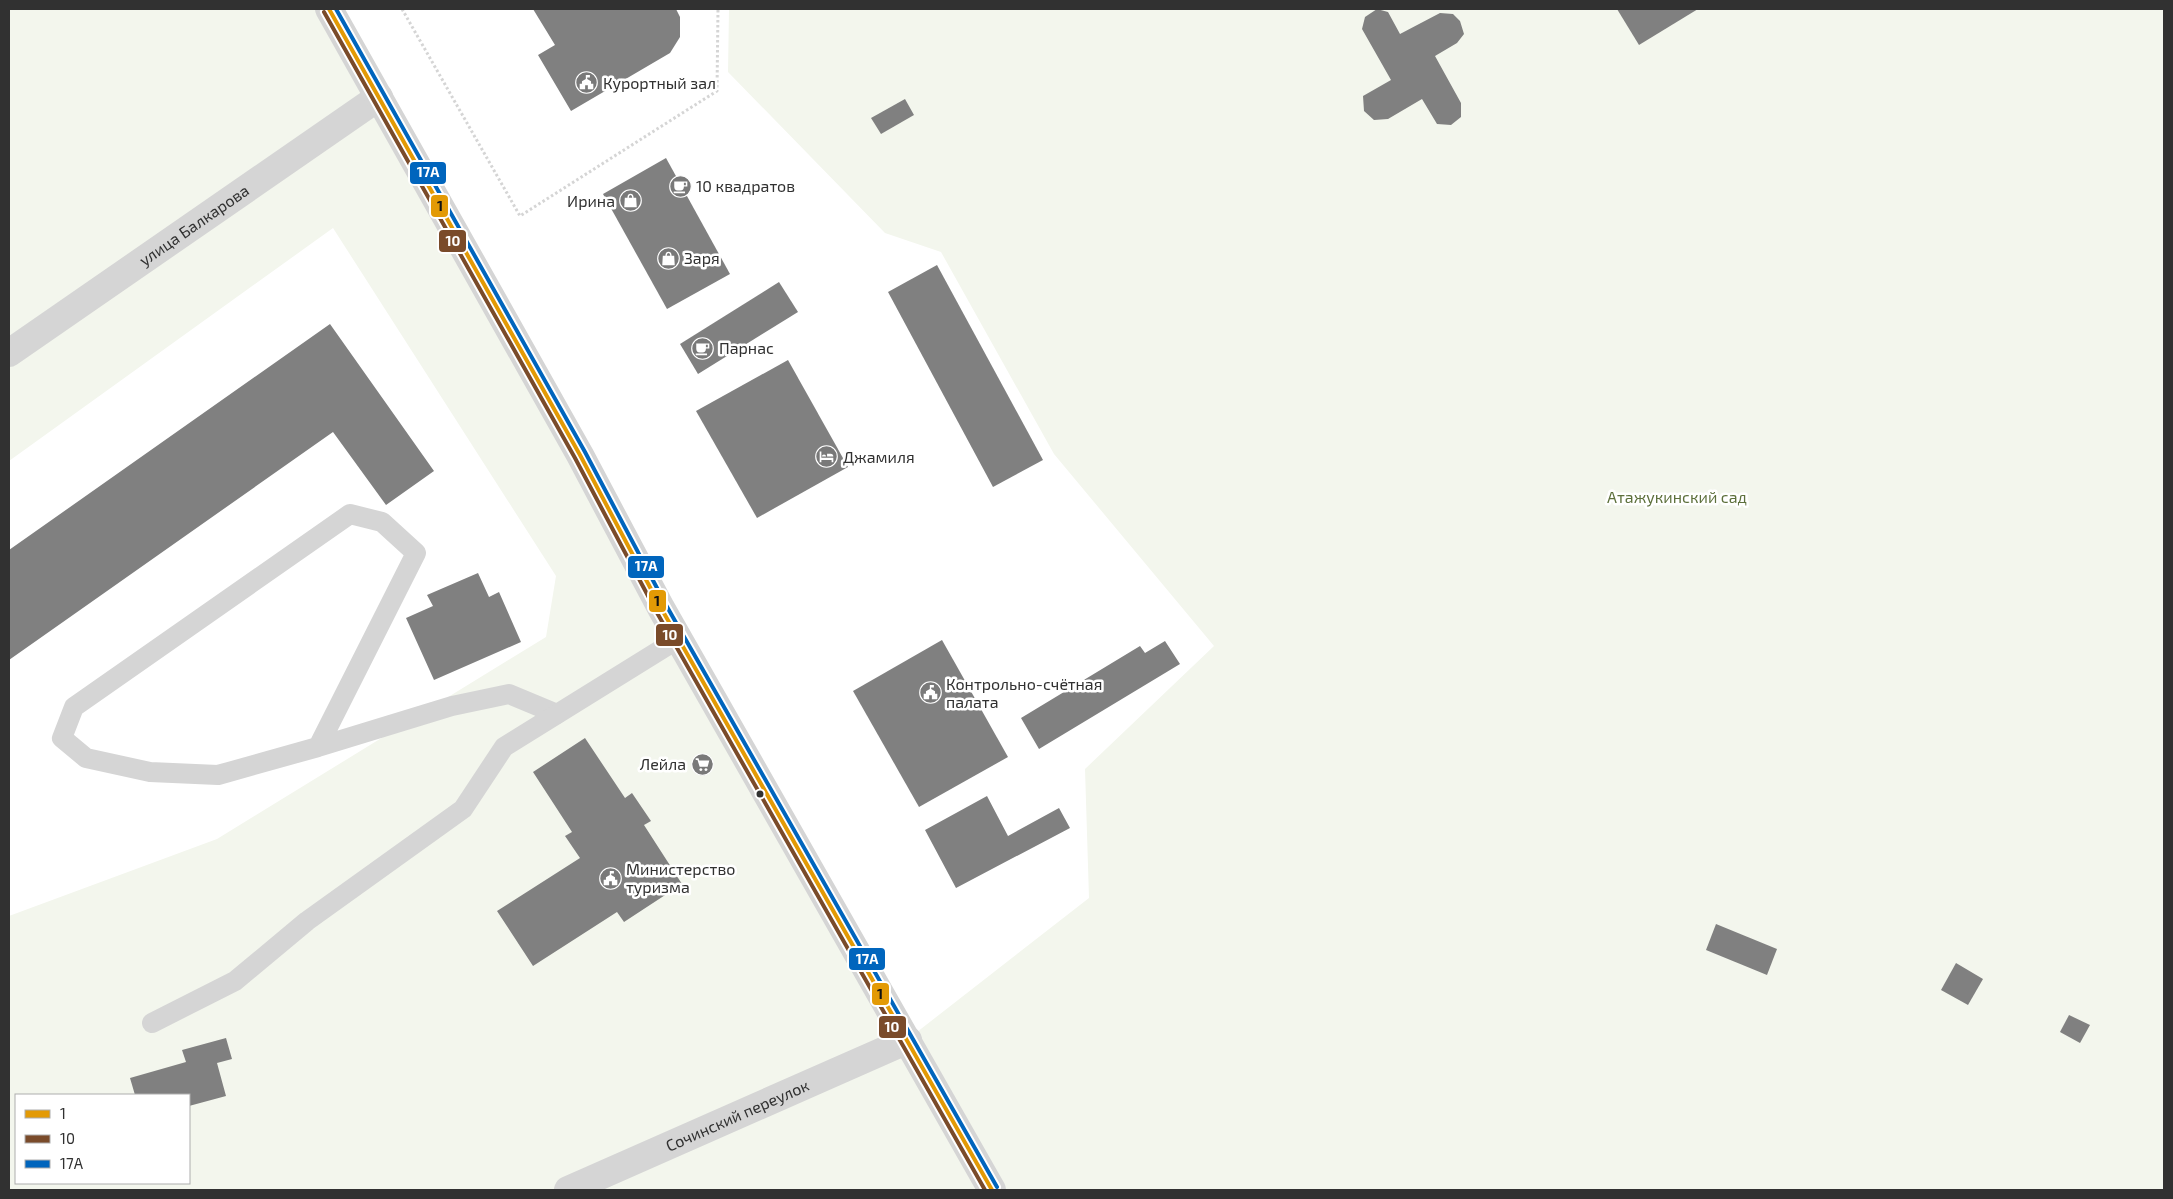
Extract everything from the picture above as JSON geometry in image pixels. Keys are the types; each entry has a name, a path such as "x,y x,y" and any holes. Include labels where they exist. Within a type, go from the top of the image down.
{"street":[{"path":"328,9 379,96 580,455 678,638 992,1190"},
{"name":"улица Балкарова","path":"9,353 379,96"},
{"name":"Сочинский переулок","path":"568,1190 908,1040"}],"lane":[{"path":"318,748 416,553 382,522 350,514 74,707 62,738 86,758 150,772 218,775 318,748 452,706 509,694 557,714"},
{"path":"152,1023 235,981 307,921 463,808 504,747 678,638"}],"path":[{"path":"402,9 520,216 717,91 718,9"}],"green space":[{"name":"Атажукинский сад","path":"9,9 329,9 908,1039 1089,898 1085,769 1214,646 1054,454 941,252 885,233 728,72 729,9 2164,9 2164,1190 9,1190 9,916 217,839 546,637 556,576 333,228 9,461"}],"building":[{"name":"Курортный зал","path":"533,9 676,9 680,17 680,37 670,53 571,111 538,55 555,45"},
{"path":"1377,9 1388,12 1400,34 1440,13 1453,14 1460,21 1464,34 1457,43 1435,56 1461,103 1461,117 1451,125 1437,124 1422,99 1388,119 1374,120 1364,111 1363,96 1391,80 1362,29 1365,17"},
{"path":"1617,9 1698,9 1639,45"},
{"path":"905,99 914,115 881,134 871,118"},
{"path":"666,158 730,274 667,309 603,194"},
{"path":"937,265 1043,460 993,487 888,292"},
{"path":"779,282 798,312 698,374 680,344"},
{"path":"330,324 434,471 386,505 333,432 9,660 9,550"},
{"path":"788,360 848,467 757,518 696,411"},
{"path":"478,573 489,597 499,592 521,642 434,680 406,618 433,606 427,595"},
{"path":"942,640 1008,757 919,807 853,691"},
{"path":"1165,641 1180,664 1039,749 1021,718 1140,646 1145,653"},
{"path":"585,738 625,798 632,793 651,821 644,825 682,884 624,922 617,912 533,966 497,911 580,858 565,836 572,832 533,772"},
{"path":"987,796 1008,836 1059,808 1070,828 956,888 925,830"},
{"path":"1716,924 1777,949 1767,975 1706,950"},
{"path":"1956,963 1983,979 1968,1005 1941,990"},
{"path":"2069,1015 2090,1025 2080,1043 2060,1032"},
{"path":"226,1038 232,1059 217,1063 226,1096 190,1106 190,1094 135,1094 130,1078 186,1062 182,1050"}],"transit line":[{"name":"1","path":"329,9 580,455 661,608 992,1190"},
{"name":"17А","path":"336,9 585,452 666,605 997,1187"},
{"name":"10","path":"324,12 575,458 656,611 985,1190"}],"place":[{"name":"Курортный зал","path":"587,83"},
{"name":"10 квадратов","path":"680,186"},
{"name":"Ирина","path":"631,201"},
{"name":"Заря","path":"668,258"},
{"name":"Парнас","path":"703,348"},
{"name":"Джамиля","path":"827,457"},
{"name":"Контрольно-счётная палата","path":"930,693"},
{"name":"Лейла","path":"702,764"},
{"name":"Министерство туризма","path":"610,878"}]}
